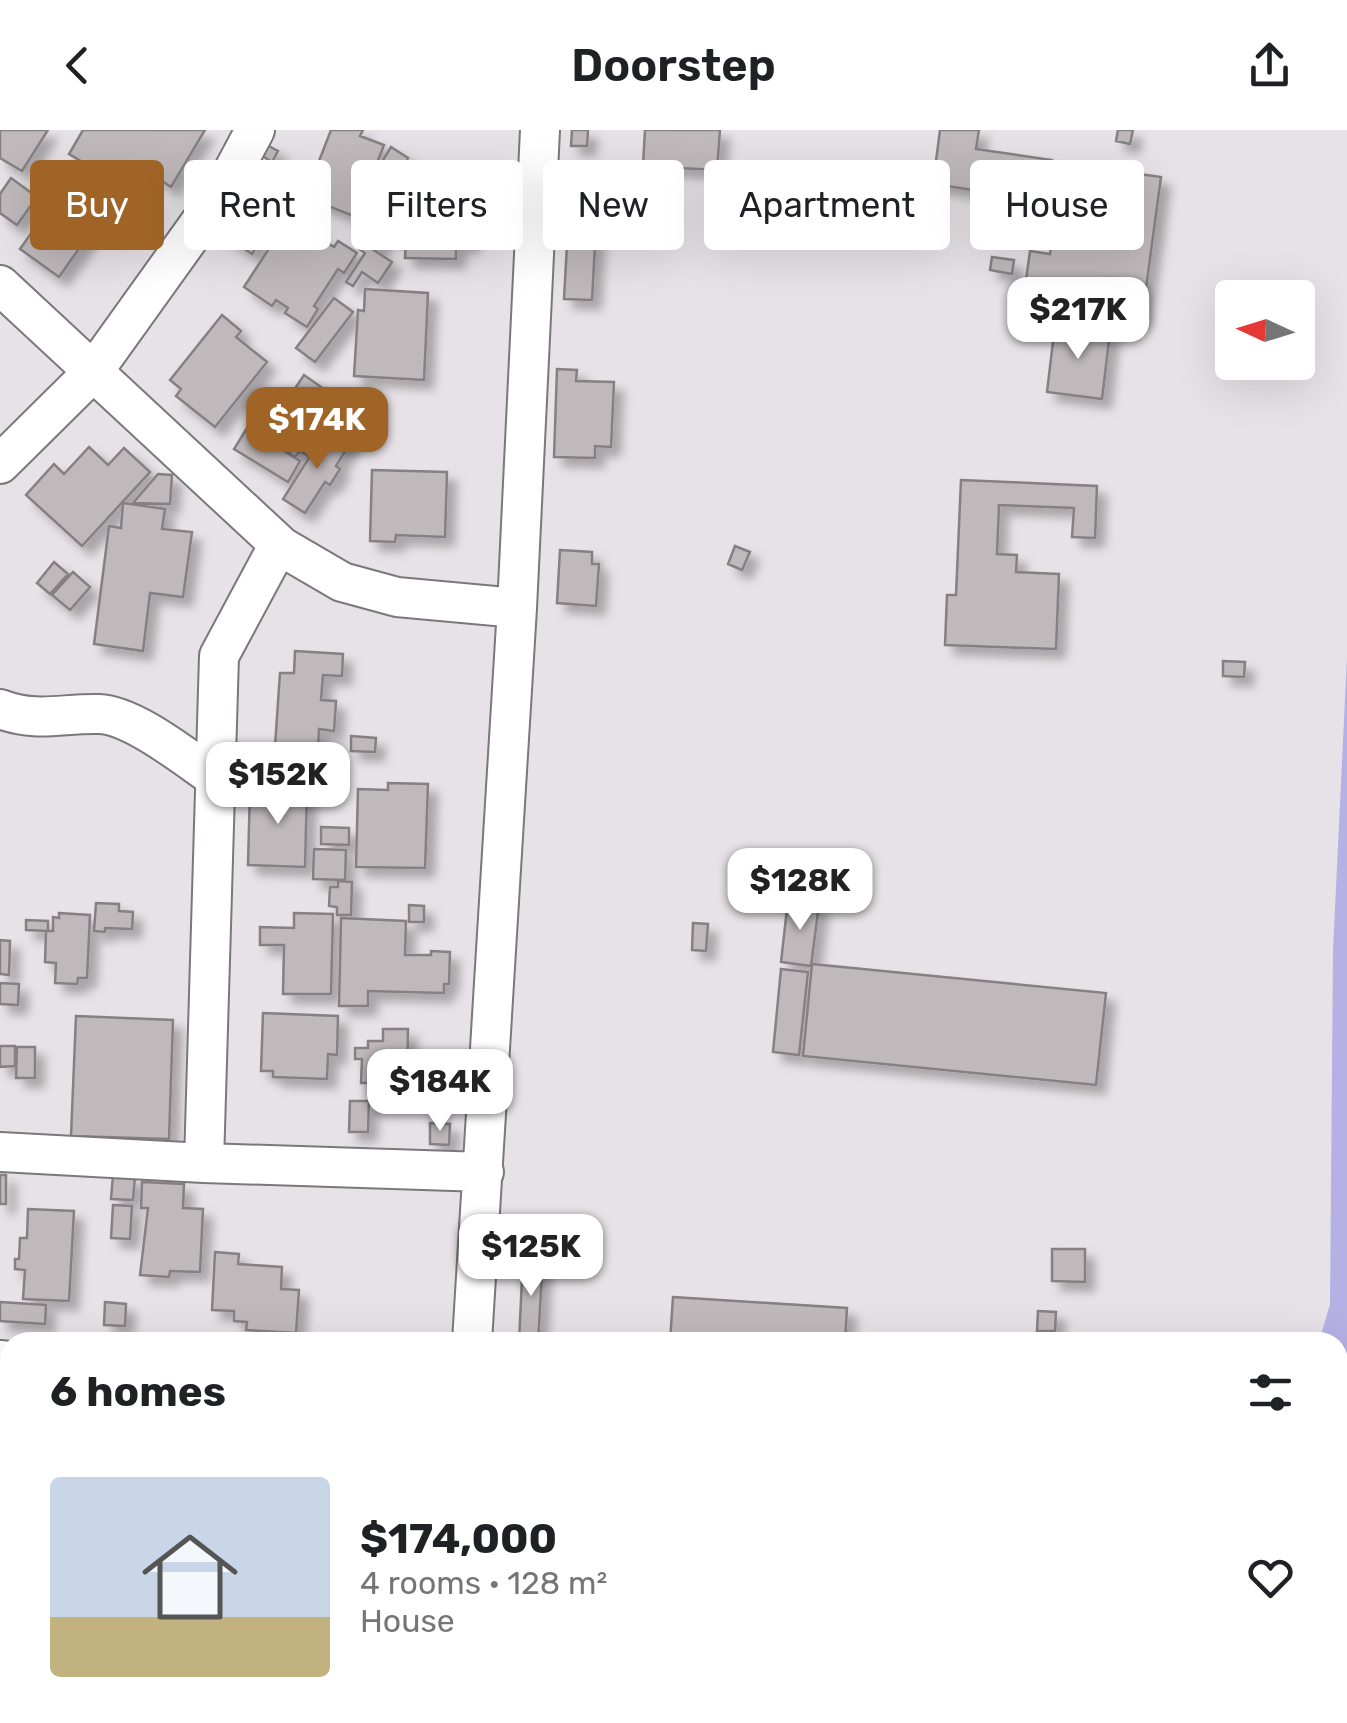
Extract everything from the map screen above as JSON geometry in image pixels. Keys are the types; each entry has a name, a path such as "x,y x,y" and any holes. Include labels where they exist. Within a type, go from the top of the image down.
{"street":[{"path":"0,464 93,372 222,192 255,130"},
{"path":"473,1332 540,130"},
{"path":"0,285 282,547 342,582 397,597 516,608"},
{"path":"204,1163 219,656 271,559 282,547"},
{"path":"0,709 24,718 103,714 150,733 214,777"},
{"path":"0,1152 484,1172"}],"shaded area":[{"path":"1347,657 1347,1332 1322,1332 1330,1304 1333,950"}],"building":[{"path":"0,130 48,130 22,171 0,158"},
{"path":"83,130 205,130 171,187 164,182 164,160 79,160 69,154"},
{"path":"331,130 363,130 360,136 384,145 378,160 351,160 351,215 331,207 331,160 319,160"},
{"path":"572,130 588,130 587,146 571,146"},
{"path":"645,130 720,130 718,160 704,160 704,169 684,168 684,160 643,160"},
{"path":"940,130 979,130 976,149 1052,160 970,160 970,190 950,187 950,160 936,160"},
{"path":"1118,130 1133,130 1130,144 1116,141"},
{"path":"267,145 278,151 273,160 261,155"},
{"path":"391,147 408,158 407,160 383,160"},
{"path":"1144,175 1161,177 1142,318 1122,316 1121,322 1046,307 1045,312 1022,309 1030,251 1050,254 1051,250 1144,250"},
{"path":"11,178 30,192 30,207 17,225 0,213 0,194"},
{"path":"30,235 30,250 78,250 59,277 20,249"},
{"path":"338,241 357,253 344,273 338,269 314,306 318,309 307,327 285,313 288,308 276,300 272,306 244,287 268,250 331,250 331,245 334,247"},
{"path":"360,250 374,250 392,262 378,283 362,272 353,286 346,282 365,253"},
{"path":"405,250 456,250 456,259 405,258"},
{"path":"567,250 595,250 592,300 564,299"},
{"path":"992,257 1014,260 1012,274 990,270"},
{"path":"365,289 428,293 424,380 354,376 358,310 364,311"},
{"path":"334,298 353,312 315,362 296,348"},
{"path":"222,315 241,331 236,337 267,362 215,427 176,396 181,389 170,380"},
{"path":"1055,325 1110,332 1102,399 1047,392"},
{"path":"557,369 577,370 576,381 614,382 611,447 595,446 595,458 554,457"},
{"path":"304,375 324,389 319,397 333,406 313,436 319,440 308,456 300,451 295,457 261,434 276,411 285,416 302,391 296,387"},
{"path":"247,428 300,461 288,482 234,449"},
{"path":"333,431 351,442 330,485 325,482 305,513 283,499 317,445 323,448"},
{"path":"89,447 108,465 124,448 150,472 82,546 26,495 54,464 64,474"},
{"path":"372,470 447,472 445,537 396,535 395,542 370,541"},
{"path":"158,474 172,475 170,504 133,503"},
{"path":"961,480 1097,486 1095,538 1072,537 1074,508 999,505 997,554 1017,555 1016,572 1059,574 1056,649 945,645 947,595 956,595"},
{"path":"123,503 165,509 162,529 192,532 183,597 150,593 143,651 94,644 109,526 121,528"},
{"path":"735,546 750,552 742,570 728,564"},
{"path":"560,550 592,552 592,564 599,564 596,606 557,603"},
{"path":"54,562 68,574 50,594 37,583"},
{"path":"73,572 90,587 70,610 52,595"},
{"path":"295,651 343,654 342,676 323,675 321,700 336,701 334,731 319,729 318,749 275,746 280,673 294,673"},
{"path":"1223,661 1245,662 1244,677 1223,676"},
{"path":"351,736 376,738 375,752 351,751"},
{"path":"388,783 428,784 425,868 356,867 358,789 388,790"},
{"path":"250,788 307,789 305,867 248,865"},
{"path":"321,827 349,828 349,845 321,844"},
{"path":"314,849 346,850 345,880 313,879"},
{"path":"338,881 352,882 351,915 337,915 337,907 329,906 330,887 338,887"},
{"path":"788,900 819,904 811,966 781,962"},
{"path":"96,903 119,904 119,911 133,912 132,929 94,931"},
{"path":"409,905 424,906 424,922 409,922"},
{"path":"59,913 90,915 87,978 78,978 77,984 55,983 56,963 45,962 46,931 53,931 53,917 59,918"},
{"path":"294,913 333,914 331,994 283,994 284,945 260,945 260,927 294,928"},
{"path":"341,918 406,921 405,955 450,952 449,984 444,984 444,993 368,991 368,1006 339,1006"},
{"path":"26,920 48,921 48,931 26,930"},
{"path":"693,923 708,924 706,951 692,950"},
{"path":"0,940 10,941 9,975 0,974"},
{"path":"812,964 1106,993 1096,1085 803,1056"},
{"path":"781,969 808,972 799,1055 773,1052"},
{"path":"0,983 19,984 18,1005 0,1004"},
{"path":"263,1013 338,1016 337,1055 328,1054 327,1079 273,1077 273,1071 261,1071"},
{"path":"76,1016 173,1020 169,1139 71,1136"},
{"path":"383,1029 408,1029 407,1083 361,1083 362,1059 355,1059 355,1048 368,1048 368,1041 383,1041"},
{"path":"0,1046 15,1046 15,1066 0,1067"},
{"path":"17,1047 35,1047 35,1078 16,1078"},
{"path":"350,1101 369,1101 368,1132 349,1132"},
{"path":"430,1123 450,1124 449,1145 430,1144"},
{"path":"0,1175 6,1175 6,1204 0,1204"},
{"path":"113,1175 135,1176 133,1200 111,1199"},
{"path":"142,1182 184,1184 183,1208 203,1209 200,1272 170,1271 169,1277 140,1275 148,1208 141,1208"},
{"path":"113,1205 132,1206 130,1239 111,1238"},
{"path":"28,1209 74,1211 69,1301 23,1299 25,1270 15,1269 15,1259 19,1259 20,1238 27,1238"},
{"path":"1052,1249 1085,1249 1085,1282 1052,1281"},
{"path":"215,1252 239,1254 238,1264 282,1267 281,1289 299,1290 296,1332 246,1330 247,1322 234,1321 234,1311 212,1310"},
{"path":"523,1257 543,1258 539,1332 519,1332"},
{"path":"673,1297 847,1308 846,1332 671,1332"},
{"path":"0,1302 46,1305 45,1324 0,1321"},
{"path":"105,1302 126,1304 125,1326 104,1325"},
{"path":"1038,1311 1056,1312 1055,1331 1037,1331"}]}
